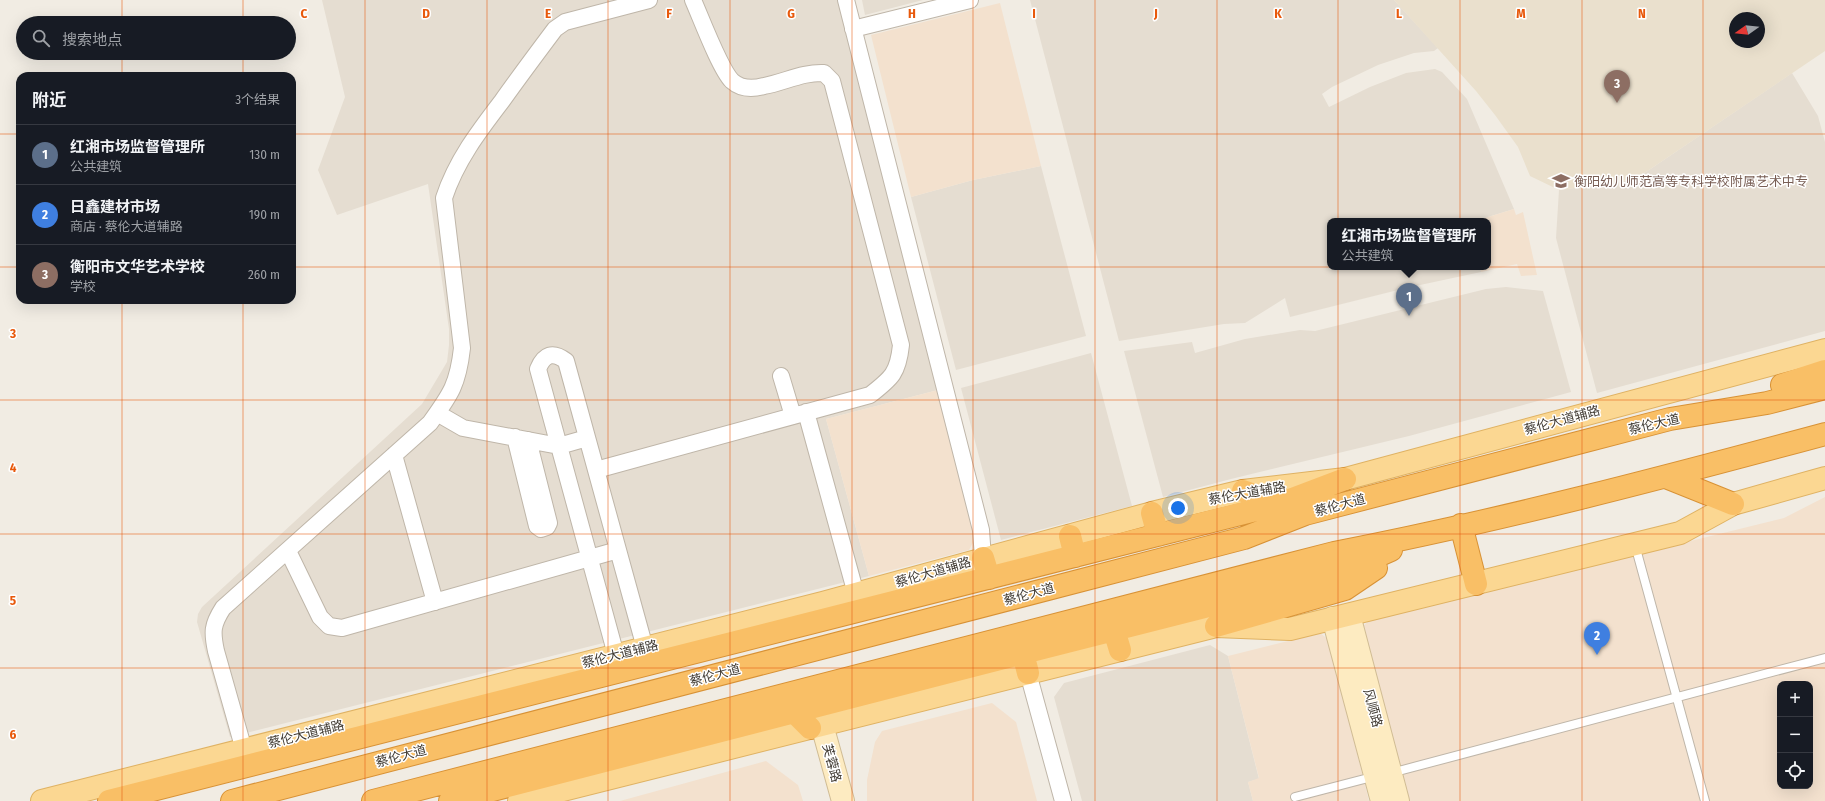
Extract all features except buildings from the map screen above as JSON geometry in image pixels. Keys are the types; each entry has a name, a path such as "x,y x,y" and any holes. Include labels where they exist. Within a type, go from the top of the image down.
{"highway":[{"path":"1670,419 1825,372"},
{"name":"蔡伦大道","path":"232,801 1244,538 1306,514 1670,419 1767,403 1825,388"},
{"path":"373,801 1334,553 1425,535 1461,525 1666,477 1825,434"},
{"path":"1666,477 1789,458 1825,450"},
{"path":"1666,477 1733,504"},
{"path":"109,801 566,686 612,662 1072,546 1158,535 1279,504 1345,479"},
{"path":"1243,492 1306,514"},
{"path":"1152,513 1158,535"},
{"path":"1461,525 1476,584"},
{"path":"1216,626 1345,590 1425,535"},
{"path":"450,801 546,791 794,712 827,703 1026,663 1117,640 1339,574 1425,535"},
{"path":"794,712 816,726 827,703"}],"main road":[{"name":"蔡伦大道辅路","path":"1072,546 1152,513 1243,492 1345,479 1825,350"},
{"path":"1117,640 1216,626 1290,629 1680,533 1733,504 1825,478"},
{"name":"蔡伦大道辅路","path":"42,801 244,750 612,662 645,648 856,594 986,568"},
{"path":"519,801 546,791 816,726 1026,663"}],"street":[{"path":"244,750 216,651 213,634 215,620 223,608 430,423 451,394 459,371 462,348 445,212 444,198 448,184 473,139 555,29 565,22 649,0"},
{"path":"596,470 870,395 890,380 900,362 901,345 832,81 824,73 814,72 764,86 749,88 741,86 732,80 721,63 693,0"},
{"path":"846,0 981,530 986,568"},
{"path":"853,29 970,0"},
{"path":"612,662 590,558 538,369 542,360 550,355 559,355 566,361 645,648"},
{"path":"781,376 799,414 856,594"},
{"path":"437,413 463,428 559,446 587,438"},
{"path":"394,455 435,602"},
{"path":"288,551 320,617 329,626 342,628 618,550"},
{"name":"风顺路","path":"1341,617 1383,775 1398,801"},
{"path":"1026,663 1063,801"},
{"name":"芙蓉路","path":"816,726 830,801"},
{"name":"芙蓉路","path":"816,726 843,801"},
{"name":"风顺路","path":"1382,801 1383,775"}],"lane":[{"path":"1635,545 1705,801"},
{"path":"1295,797 1825,658"}],"shaded area":[{"path":"322,0 838,0 938,390 826,419 869,576 230,737 197,622 198,614 202,607 422,404 447,362 449,329 428,184 337,215 318,170 345,97"},
{"path":"862,0 923,0 865,15"},
{"path":"1030,0 1394,0 1438,48 1434,51 1414,53 1378,65 1332,87 1322,94 1329,107 1370,87 1406,73 1435,69 1442,72 1467,99 1514,209 1485,218 1327,218 1327,270 1481,270 1481,272 1406,288 1290,317 1285,298 1245,323 1224,324 1119,341"},
{"path":"1394,0 1825,0 1825,51 1646,172 1624,181 1559,190 1530,176 1518,147 1476,91"},
{"path":"1000,3 1041,166 973,180 911,197 871,35"},
{"path":"1792,73 1818,116 1825,142 1825,331 1597,393 1556,238 1559,190 1624,181 1646,172"},
{"path":"1041,166 1086,336 956,370 911,197 973,180"},
{"path":"1514,209 1516,215 1523,212 1537,275 1521,276 1517,264 1491,270 1491,218 1485,218"},
{"path":"1506,287 1543,291 1571,392 1409,436 1163,497 1124,351 1192,342 1195,353 1245,339 1300,330 1315,331 1486,289"},
{"path":"1091,353 1132,506 1001,540 961,388"},
{"path":"938,390 976,537 969,550 869,576 826,419"},
{"path":"1825,497 1825,801 1408,801 1362,627 1370,620 1784,518"},
{"path":"1320,633 1329,640 1369,801 1253,801 1248,782 1259,778 1228,656"},
{"path":"1210,645 1228,656 1259,779 1248,782 1253,801 1082,801 1054,697 1064,683"},
{"path":"992,703 1016,722 1037,801 867,801 867,780 875,742 882,731"},
{"path":"766,761 798,785 803,801 620,801"}],"place":[{"name":"衡阳市文华艺术学校","path":"1617,103"},
{"name":"衡阳幼儿师范高等专科学校附属艺术中专","path":"1561,181"},
{"name":"红湘市场监督管理所","path":"1409,316"},
{"name":"日鑫建材市场","path":"1597,655"}]}
